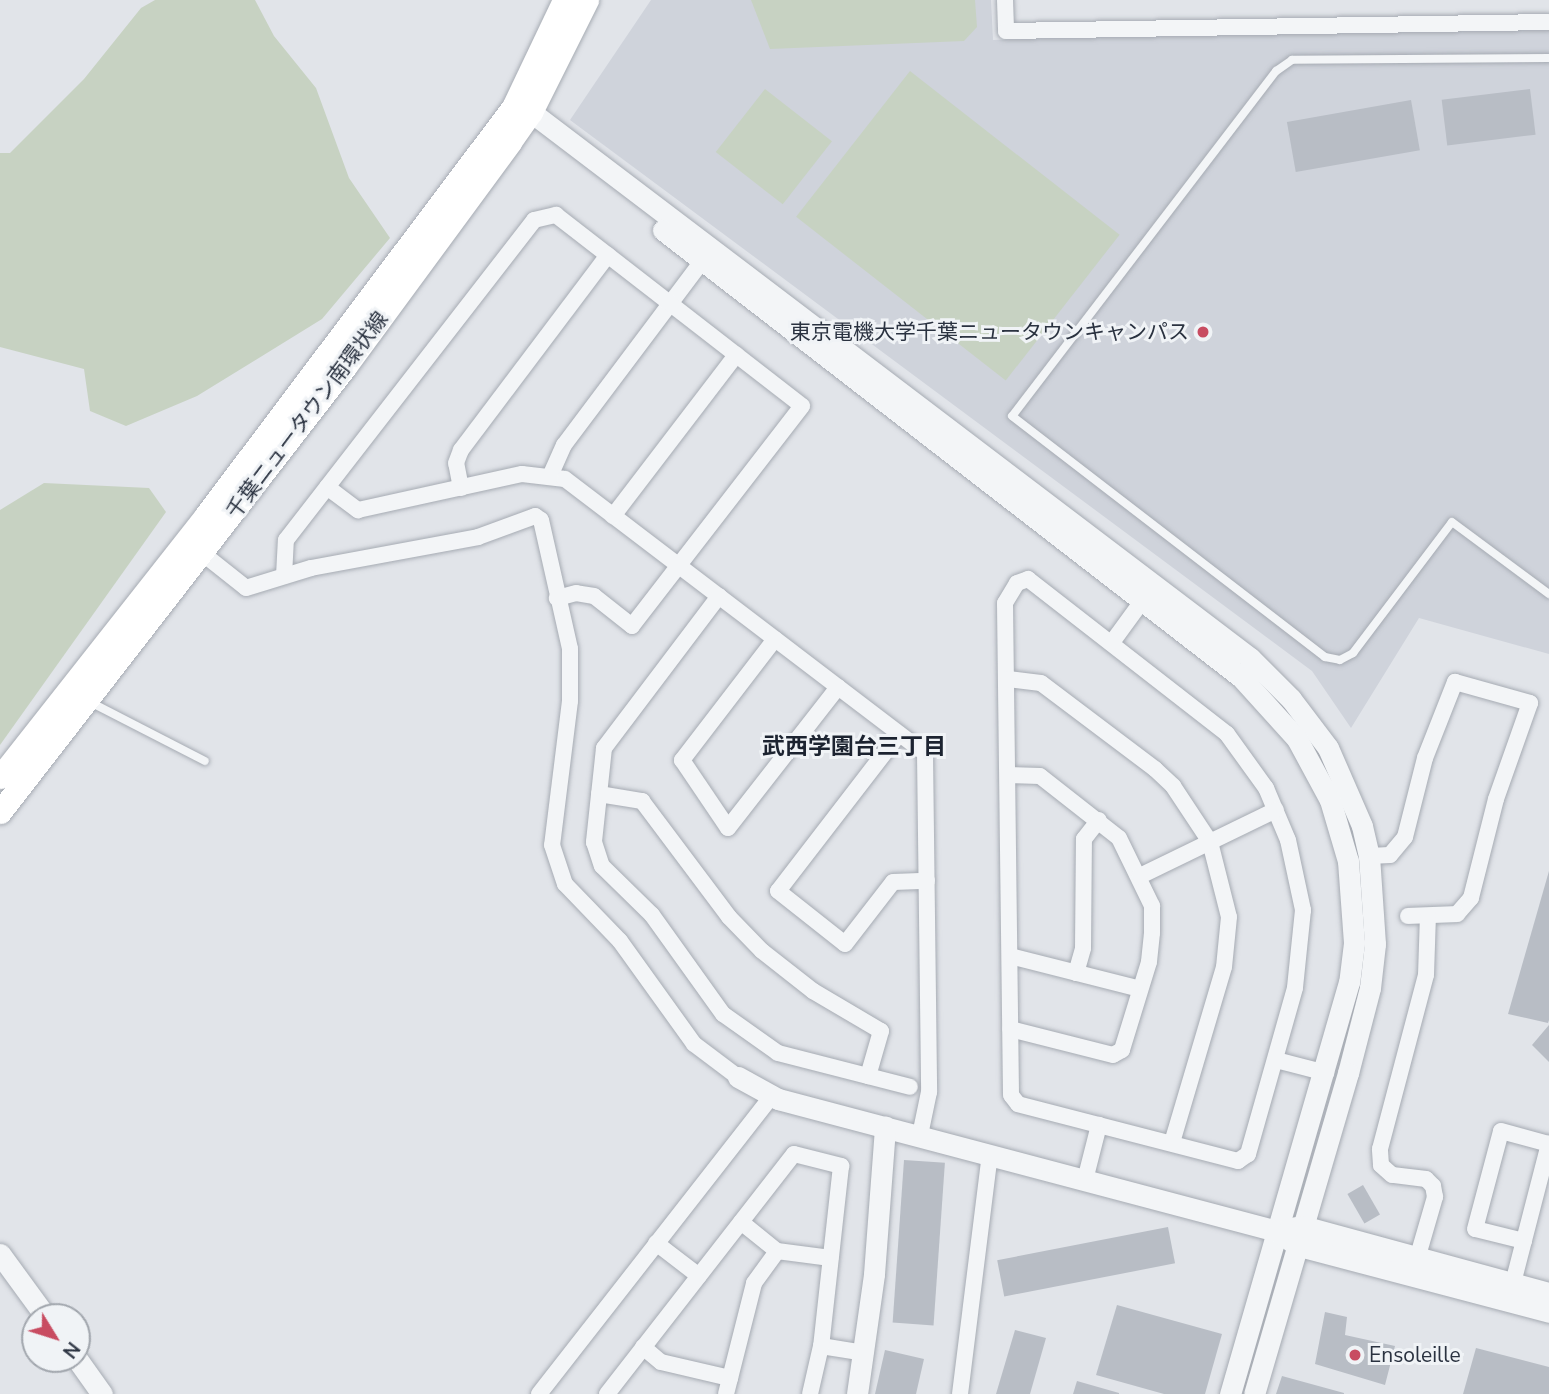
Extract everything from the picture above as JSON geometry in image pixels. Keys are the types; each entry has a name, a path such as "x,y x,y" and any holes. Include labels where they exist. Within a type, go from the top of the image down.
{"main road":[{"name":"千葉ニュータウン南環状線","path":"0,777 522,114 564,0"},
{"name":"千葉ニュータウン南環状線","path":"0,813 202,553 522,114 587,0"}],"street":[{"path":"1005,0 1006,31 1549,22"},
{"path":"522,114 1250,658 1291,699 1328,748 1349,788 1369,856 1375,944 1370,988 1254,1394"},
{"path":"284,576 286,540 534,220 556,215 802,406 632,626 594,596 576,593 558,598"},
{"path":"551,474 564,444 707,254"},
{"path":"707,254 1260,695 1297,739 1330,800 1348,861 1353,943 1349,982 1326,1073 1230,1394"},
{"path":"461,488 456,463 461,450 608,256"},
{"path":"613,516 736,355"},
{"path":"327,487 358,510 522,474 551,474 565,479 925,753 929,1092 920,1135"},
{"path":"202,553 246,588 284,576 478,537 535,516 545,525 570,649 570,701 552,845 565,884 620,941 694,1044 738,1077 772,1096 1277,1231 1417,1259 1549,1293"},
{"path":"1028,579 1113,641 1227,734 1276,810 1298,875 1303,911 1295,988 1248,1154 1237,1161 1018,1104 1011,1095 1005,603 1017,583 1028,579"},
{"path":"719,596 604,748 594,842 602,866 652,915 723,1014 778,1053 910,1087"},
{"path":"1113,641 1143,600"},
{"path":"775,639 682,760 728,828 838,687"},
{"path":"1008,679 1041,684 1155,769 1173,786 1210,842 1228,917 1224,967 1172,1143"},
{"path":"1369,856 1390,855 1405,837 1425,758 1455,682 1530,703 1496,799 1471,898 1457,914 1408,916"},
{"path":"899,734 778,891 845,944 893,882 927,881"},
{"path":"1008,775 1040,776 1119,838 1140,876 1152,906 1152,933 1140,989 1122,1050 1113,1055 1010,1029"},
{"path":"599,794 642,801 729,917 762,951 813,991 881,1031 868,1076"},
{"path":"1140,876 1276,810"},
{"path":"1076,973 1083,948 1084,839 1099,820"},
{"path":"1417,1259 1435,1196 1433,1186 1426,1179 1391,1175 1381,1165 1380,1149 1426,975 1428,916"},
{"path":"1010,956 1140,989"},
{"path":"1276,1060 1326,1073"},
{"path":"539,1394 772,1096"},
{"path":"1085,1180 1099,1125"},
{"path":"857,1394 865,1353 885,1126"},
{"path":"1513,1283 1524,1241 1549,1144 1501,1131 1475,1228 1524,1241"},
{"path":"607,1394 794,1154 841,1166 821,1346 810,1394"},
{"path":"960,1394 990,1154"},
{"path":"741,1222 777,1251 831,1258"},
{"path":"1299,1236 1549,1312"},
{"path":"656,1243 699,1276"},
{"path":"643,1347 661,1362 728,1386 754,1283 777,1251"},
{"path":"0,1255 36,1303"},
{"path":"821,1346 865,1353"},
{"path":"87,1373 102,1394"}],"lane":[{"path":"1549,58 1292,60 1276,71 1012,416 1325,657 1340,660 1353,653 1452,522 1549,594"},
{"path":"87,701 205,761"}],"shaded area":[{"name":"東京電機大学千葉ニュータウンキャンパス","path":"651,0 991,0 993,40 1549,21 1549,654 1419,618 1351,728 1312,671 570,120"}],"green space":[{"path":"155,0 255,0 274,36 316,88 349,178 390,238 322,319 197,396 126,426 90,411 84,369 0,347 0,153 10,153 84,79 141,8"},
{"path":"751,0 975,0 977,27 964,41 770,49"},
{"path":"910,71 1120,235 1006,381 796,217"},
{"path":"765,89 832,141 783,204 716,152"},
{"path":"44,483 149,488 166,512 0,745 0,510"}],"building":[{"path":"1530,89 1536,135 1447,146 1442,100"},
{"path":"1411,100 1420,150 1296,172 1287,122"},
{"path":"1549,871 1549,1020 1548,1023 1508,1014"},
{"path":"1549,1025 1549,1062 1532,1045"},
{"path":"904,1160 945,1163 934,1325 893,1323"},
{"path":"1363,1185 1380,1214 1364,1223 1347,1194"},
{"path":"1168,1227 1175,1263 1004,1297 997,1260"},
{"path":"1117,1305 1222,1334 1205,1394 1164,1394 1096,1375"},
{"name":"Ensoleille","path":"1325,1312 1347,1317 1345,1335 1395,1346 1385,1385 1315,1364"},
{"path":"1015,1330 1046,1338 1030,1394 996,1394"},
{"path":"1476,1348 1549,1367 1549,1394 1463,1394"},
{"path":"885,1350 924,1359 916,1394 875,1394"},
{"path":"1282,1376 1344,1393 1344,1394 1276,1394"},
{"path":"1077,1381 1119,1393 1119,1394 1073,1394"}],"place":[{"name":"東京電機大学千葉ニュータウンキャンパス","path":"1203,332"},
{"name":"Ensoleille","path":"1355,1355"}],"district":[{"name":"武西学園台三丁目","path":"854,747"}]}
